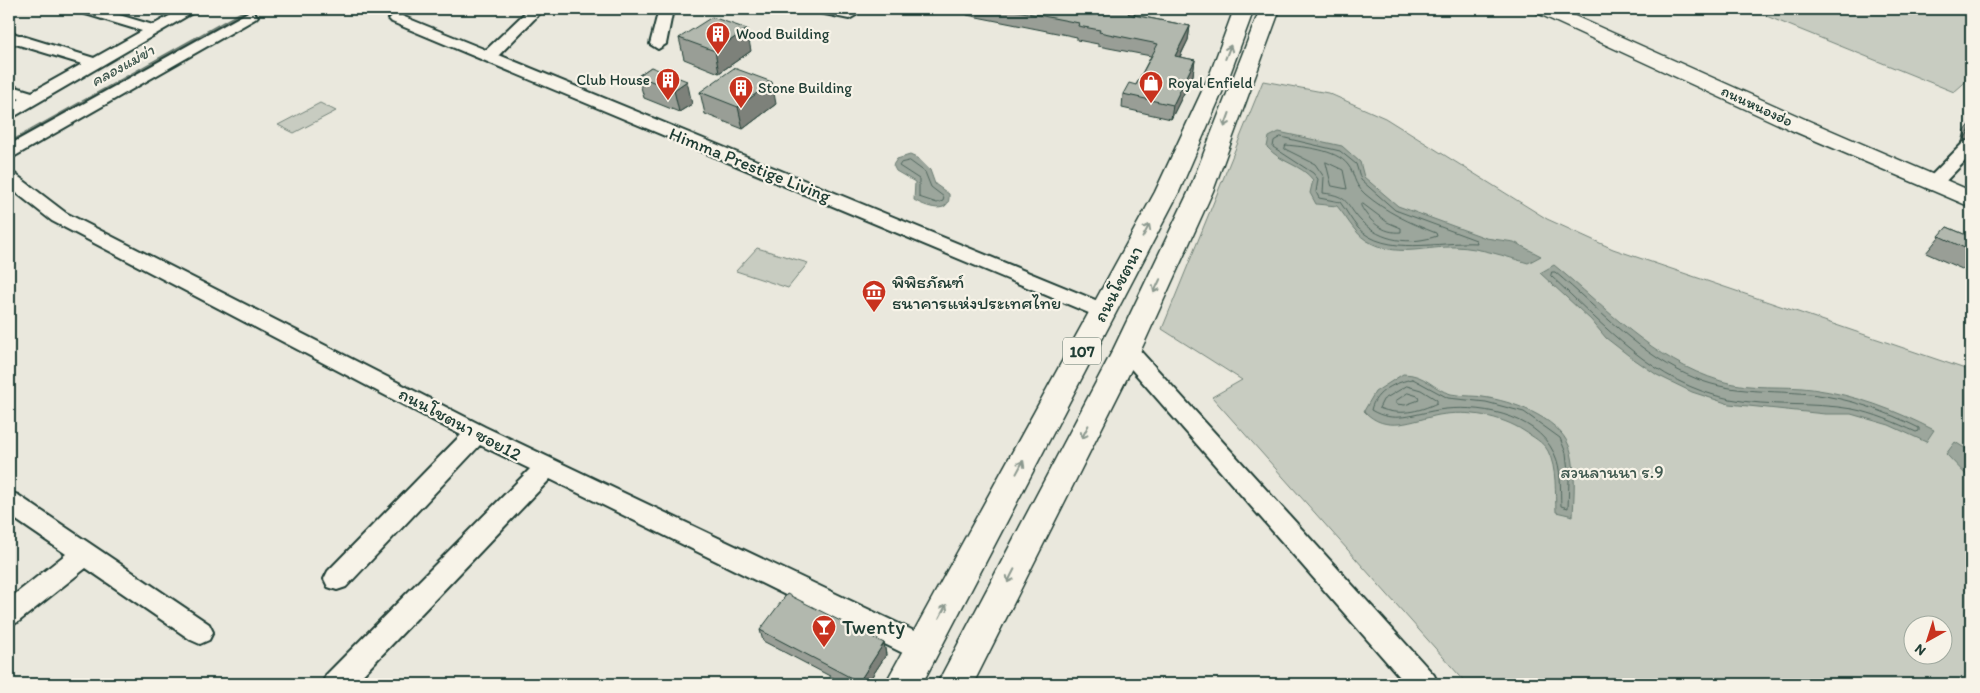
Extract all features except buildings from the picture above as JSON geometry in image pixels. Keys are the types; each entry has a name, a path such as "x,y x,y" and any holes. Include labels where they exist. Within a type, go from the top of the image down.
{"main road":[{"name":"ถนนหนองฮ่อ","path":"1544,9 1971,200"},
{"name":"ถนนโชตนา","path":"903,684 1167,192 1220,74 1255,16"},
{"name":"ถนนโชตนา","path":"955,684 1127,350 1201,191 1255,16"}],"street":[{"path":"84,9 154,30"},
{"path":"9,112 192,9"},
{"path":"488,57 537,9"},
{"path":"658,44 666,9"},
{"path":"820,9 849,15"},
{"path":"9,152 250,16"},
{"name":"Himma Prestige Living","path":"397,19 1103,311"},
{"path":"9,37 95,63"},
{"path":"9,90 32,98"},
{"path":"1932,184 1971,145"},
{"name":"ถนนโชตนา ซอย12","path":"9,178 59,217 477,433 923,649"},
{"path":"1127,350 1424,684"},
{"path":"337,579 477,433"},
{"path":"336,684 546,468"},
{"path":"9,502 200,632"},
{"path":"9,614 85,554"}],"green space":[{"path":"1749,9 1958,9 1971,14 1971,77 1954,92"},
{"name":"สวนลานนา ร.9","path":"1263,81 1328,93 1385,118 1547,219 1613,249 1971,371 1971,684 1467,684 1212,397 1242,380 1162,329"},
{"path":"320,103 336,111 294,133 278,125"},
{"path":"757,248 808,263 788,288 736,271"}],"water":[{"path":"1279,132 1342,146 1360,162 1364,177 1398,206 1486,238 1514,242 1541,256 1528,263 1474,249 1445,247 1394,250 1373,244 1361,237 1337,206 1316,204 1310,193 1313,180 1303,170 1279,157 1267,147 1269,137"},
{"path":"910,155 919,159 930,170 935,184 949,194 949,201 946,205 937,208 914,200 915,182 896,171 893,165 897,159"},
{"path":"1554,265 1632,332 1652,347 1696,372 1732,384 1812,389 1844,395 1890,410 1934,430 1926,442 1889,425 1851,414 1825,414 1729,404 1692,392 1657,375 1606,338 1591,320 1540,273"},
{"path":"1403,374 1418,376 1444,392 1451,394 1484,397 1513,404 1549,422 1567,441 1571,452 1574,476 1573,516 1556,512 1554,473 1548,451 1538,440 1515,426 1495,418 1461,413 1391,424 1372,418 1364,411 1375,392"},
{"path":"1955,442 1971,452 1971,480 1946,454"}],"waterway":[{"name":"คลองแม่ข่า","path":"9,143 248,9"}],"place":[{"name":"Wood Building","path":"718,55"},
{"name":"Club House","path":"668,101"},
{"name":"Royal Enfield","path":"1151,104"},
{"name":"Stone Building","path":"741,109"},
{"name":"พิพิธภัณฑ์ ธนาคารแห่งประเทศไทย","path":"874,313"},
{"name":"Twenty","path":"824,648"}]}
